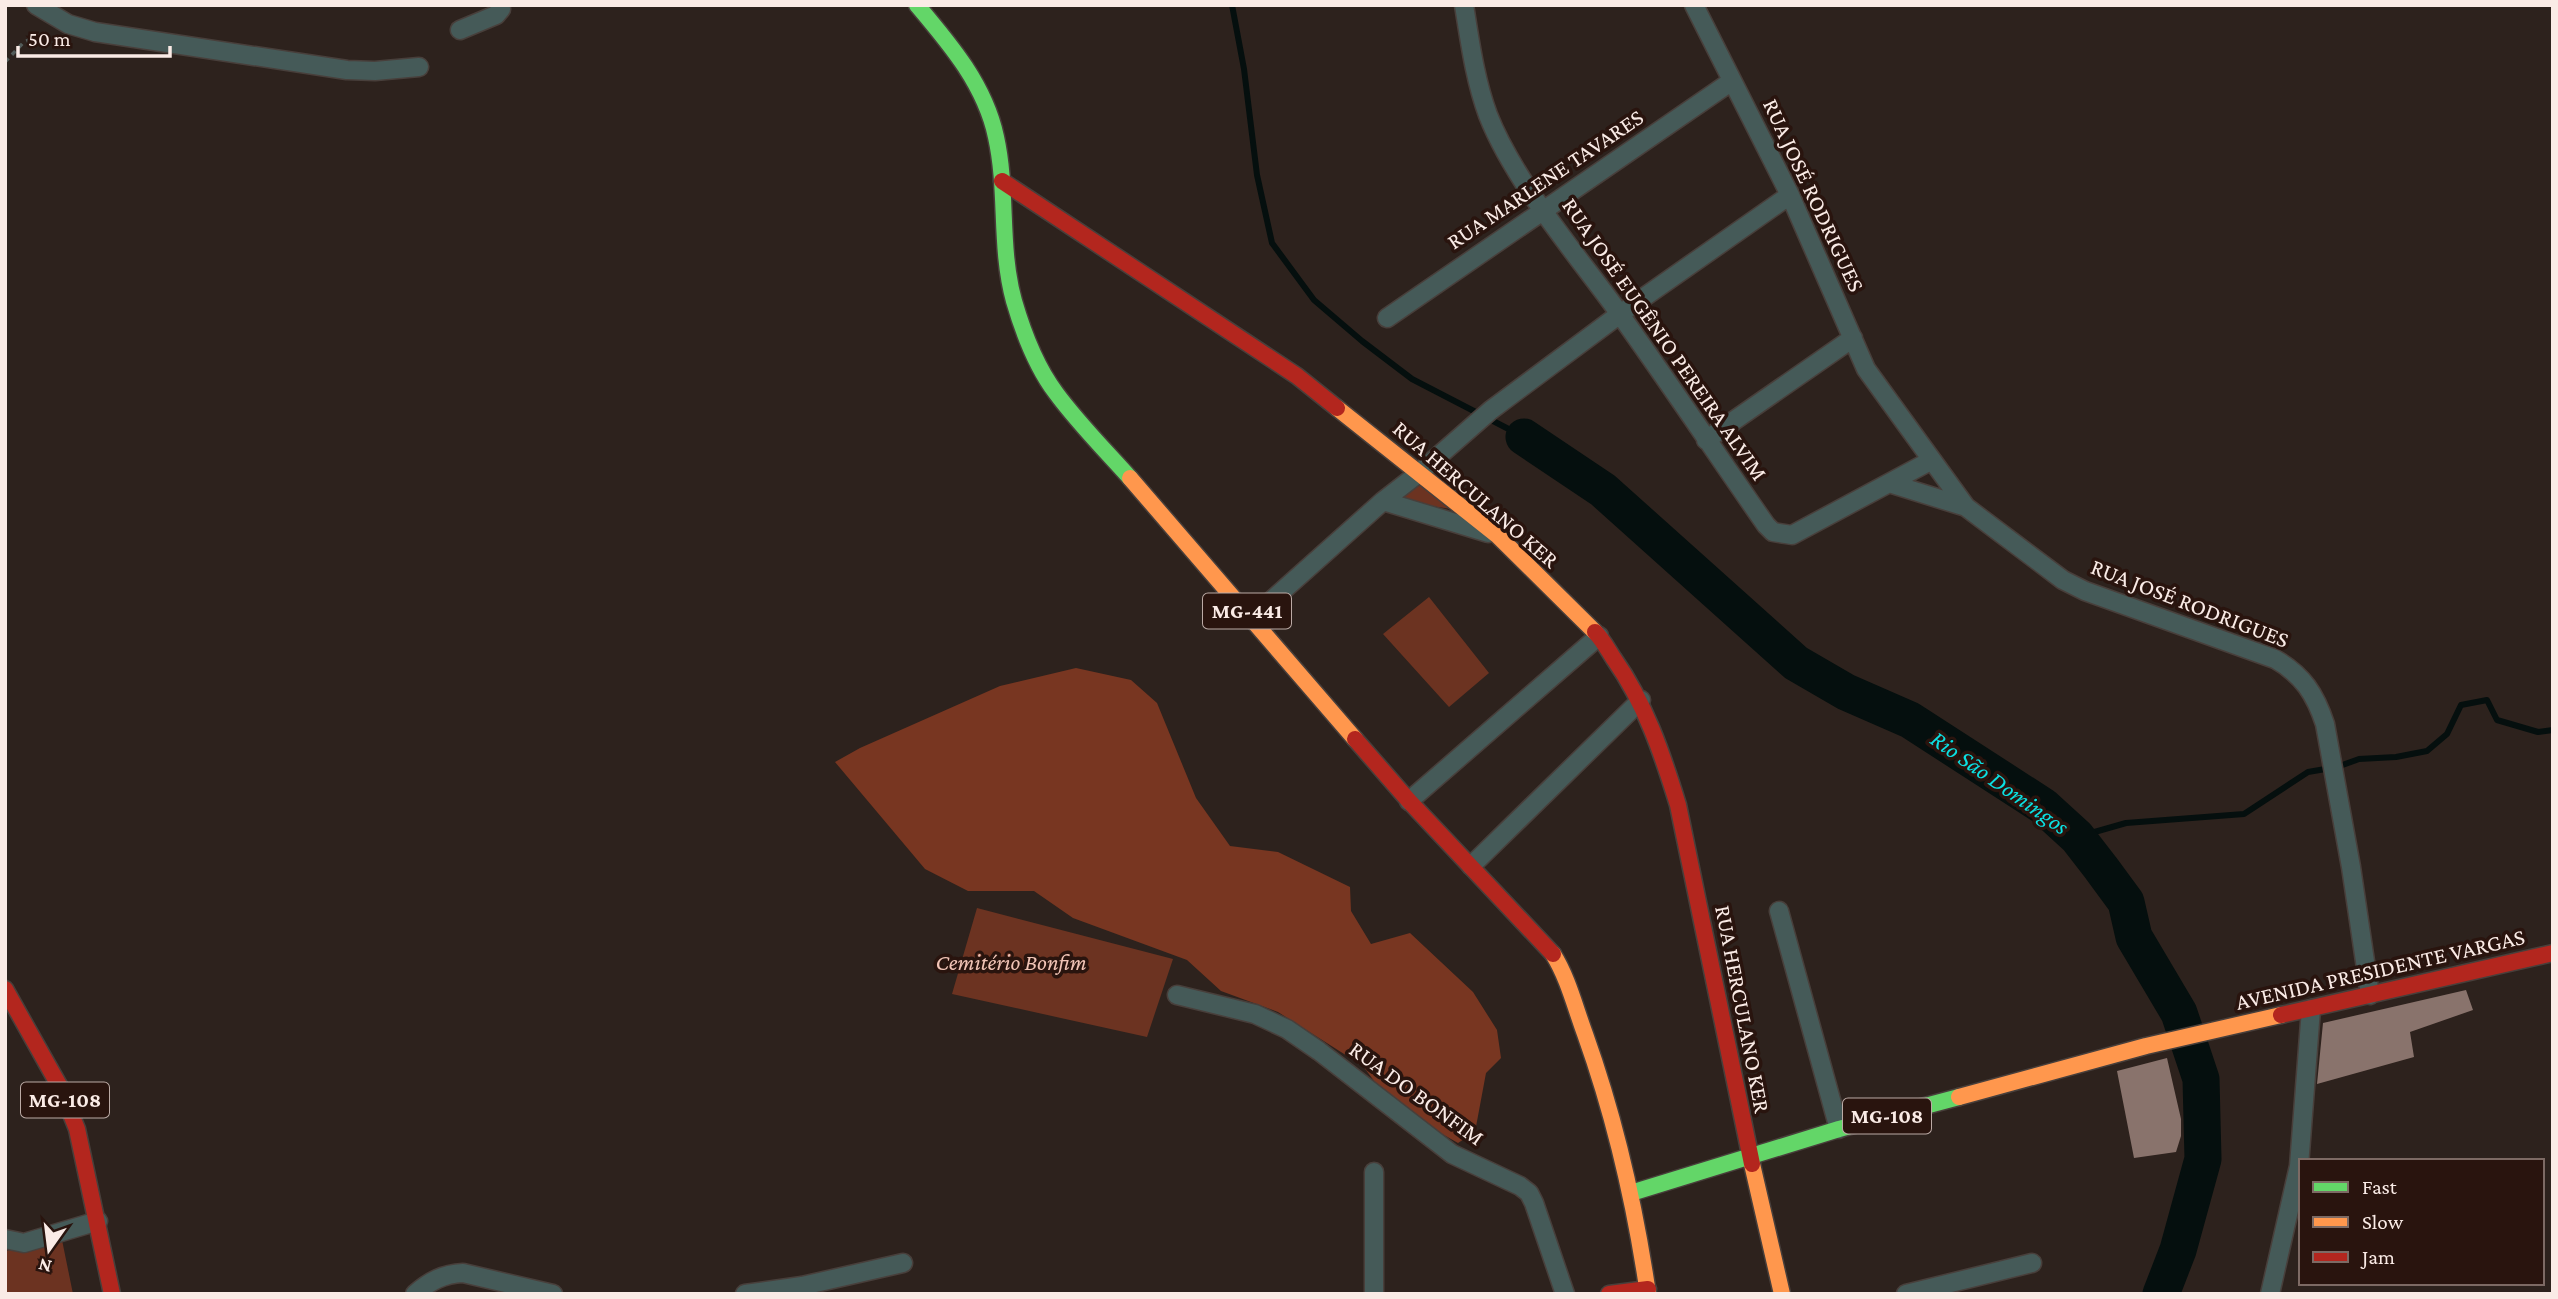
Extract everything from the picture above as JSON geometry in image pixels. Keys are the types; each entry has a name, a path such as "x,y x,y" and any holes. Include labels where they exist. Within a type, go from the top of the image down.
{"main road":[{"name":"MG-441","path":"917,5 965,66 983,98 996,135 1002,181 1004,245 1017,315 1033,354 1055,392 1409,802 1545,944 1559,964 1597,1067 1631,1193"},
{"name":"RUA HERCULANO KER","path":"1002,181 1297,376 1498,536 1613,653 1641,700 1666,761 1677,800 1750,1157 1783,1294"},
{"name":"AVENIDA PRESIDENTE VARGAS","path":"1839,1129 2146,1046 2553,953"},
{"name":"MG-108","path":"5,989 61,1087 77,1129 112,1294"},
{"name":"MG-108","path":"1631,1193 1839,1129"},
{"path":"1609,1294 1648,1292 1631,1193"}],"street":[{"path":"460,30 496,15 501,9 500,5"},
{"name":"RUA JOSÉ EUGÊNIO PEREIRA ALVIM","path":"1464,5 1476,71 1488,114 1504,149 1543,209 1620,314 1766,525 1782,535 1792,535 1892,484 1932,460"},
{"name":"RUA JOSÉ RODRIGUES","path":"1694,5 1790,195 1866,369 1966,507 2063,579 2085,591 2259,652 2293,670 2306,683 2318,701 2332,767 2351,867 2370,995"},
{"path":"44,8 68,24 107,34 312,65 375,71 419,67"},
{"name":"RUA MARLENE TAVARES","path":"1387,318 1732,81"},
{"path":"1252,618 1383,501 1491,410 1620,314 1790,195"},
{"path":"1706,440 1853,338"},
{"name":"RUA JOSÉ RODRIGUES","path":"1892,484 1966,507"},
{"path":"1383,501 1498,536"},
{"path":"1409,802 1599,636"},
{"path":"1471,866 1641,700"},
{"path":"1779,911 1839,1129"},
{"name":"RUA DO BONFIM","path":"1177,995 1255,1014 1286,1029 1319,1051 1451,1154 1520,1186 1529,1193 1534,1203 1565,1294"},
{"path":"2300,1159 2311,1009"},
{"path":"2270,1294 2299,1166"},
{"path":"1374,1172 1374,1294"},
{"path":"5,1240 24,1243 98,1221"},
{"path":"745,1294 802,1286 903,1263"},
{"path":"1906,1294 2032,1263"},
{"path":"415,1294 435,1279 463,1273 553,1294"}],"path":[{"path":"5,62 24,42 48,32 44,8"}],"green space":[{"path":"1417,482 1459,510 1395,501"},
{"path":"1429,597 1489,673 1449,707 1383,634"},
{"name":"Cemitério Bonfim","path":"977,908 1173,959 1147,1037 952,994"},
{"path":"62,1240 73,1294 5,1294 5,1251"}],"shaded area":[{"path":"1076,668 1131,680 1157,703 1196,798 1230,846 1278,852 1350,887 1351,911 1371,944 1410,933 1473,992 1497,1030 1501,1058 1486,1073 1475,1132 1458,1143 1435,1130 1380,1089 1363,1066 1278,1012 1221,991 1187,960 1073,918 1034,891 968,891 925,869 835,762 860,748 1000,686"}],"building":[{"path":"2466,990 2473,1010 2410,1032 2414,1057 2317,1084 2323,1023"},
{"path":"2167,1058 2181,1119 2181,1136 2176,1152 2134,1158 2117,1071"}],"waterway":[{"path":"1232,5 1244,69 1257,175 1272,243 1314,300 1362,341 1412,379 1524,437"},
{"name":"Rio São Domingos","path":"1524,437 1603,490 1796,663 1846,692 1910,720 2043,806 2077,837 2101,868 2126,902 2134,937 2179,1013 2201,1079 2203,1159 2178,1250 2161,1294"},
{"path":"2077,837 2126,823 2244,814 2308,772 2337,767 2359,759 2396,757 2427,751 2447,734 2461,705 2487,700 2497,720 2538,732 2553,730"}],"traffic: fast":[{"path":"917,5 965,66 991,118 1000,157 1009,281 1031,349 1064,404 1130,478"},
{"path":"1631,1193 1839,1129 1959,1097"}],"traffic: slow":[{"path":"1337,408 1498,536 1595,632"},
{"path":"1130,478 1355,739"},
{"path":"1553,954 1571,993 1615,1130 1637,1228 1648,1294"},
{"path":"1959,1097 2146,1046 2281,1015"},
{"path":"1752,1164 1782,1294"}],"traffic: jam":[{"path":"1002,181 1297,376 1337,408"},
{"path":"1595,632 1625,676 1644,711 1678,805 1752,1164"},
{"path":"1355,739 1409,801 1553,954"},
{"path":"2281,1015 2553,953"},
{"path":"5,989 60,1087 77,1129 112,1294"},
{"path":"1609,1294 1648,1289"}]}
